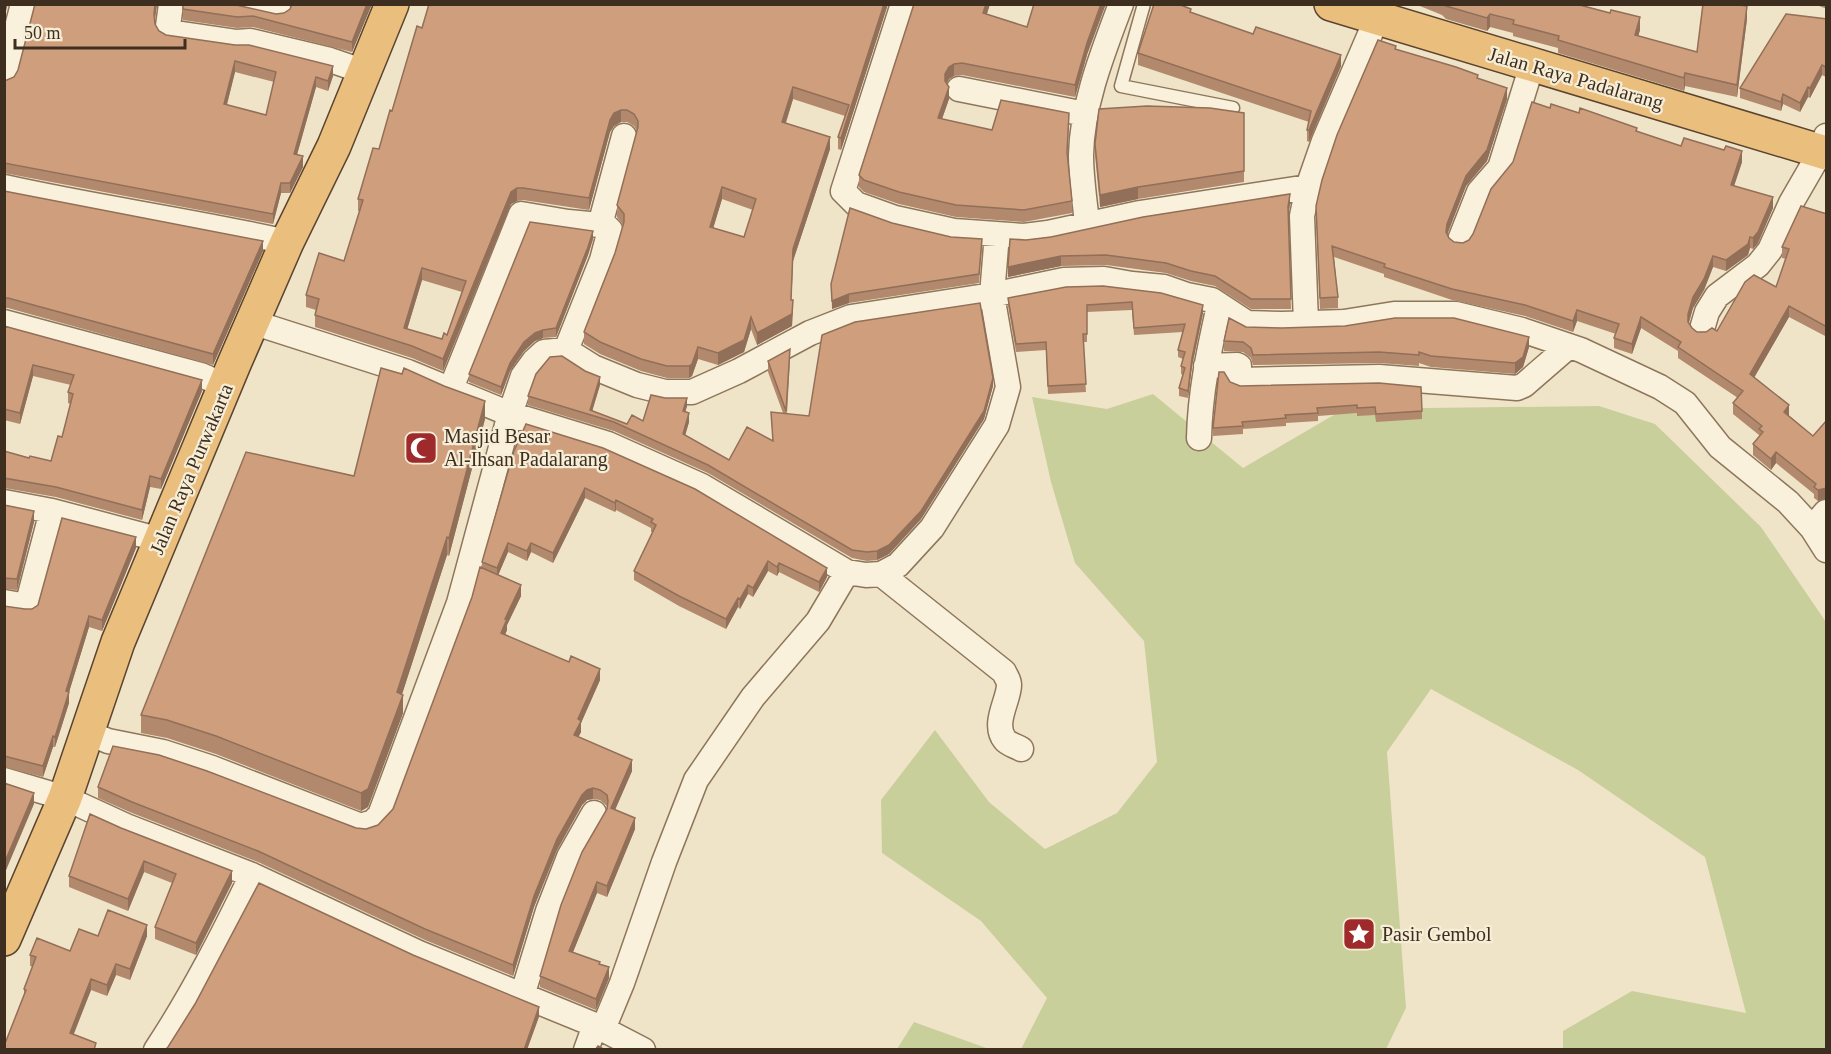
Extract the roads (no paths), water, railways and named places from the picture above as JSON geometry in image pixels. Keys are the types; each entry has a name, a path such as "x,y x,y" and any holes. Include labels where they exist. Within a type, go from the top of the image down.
{"highway":[{"name":"Jalan Raya Purwakarta","path":"4,939 65,798 118,642 252,322 287,242 334,146 392,4"},
{"name":"Jalan Raya Padalarang","path":"1331,4 1384,15 1532,65 1825,146"}],"street":[{"path":"4,77 23,4"},
{"path":"171,4 169,32 237,42 250,41 330,60 365,72"},
{"path":"241,4 279,11"},
{"path":"903,4 843,191 856,204 894,218 954,231 1024,236 1140,213 1308,187"},
{"path":"1087,224 1081,156 1085,114 1121,4"},
{"path":"1306,323 1302,216 1308,187 1324,141 1384,15"},
{"path":"1460,240 1479,192 1500,168 1532,65"},
{"path":"959,90 1085,114"},
{"path":"600,225 624,136"},
{"path":"1702,329 1707,312 1717,297 1758,265 1770,250 1791,203 1825,146"},
{"path":"4,187 80,204 226,228 287,242"},
{"path":"450,391 521,214 606,226 610,230 602,260 566,350"},
{"path":"252,322 408,372 510,414 608,444 702,486 847,572 881,574 898,565 932,528 997,425 1008,387 992,295 998,234"},
{"path":"86,732 108,741 163,753 212,768 361,826 377,819 459,603 510,414 523,376 544,352 566,350 593,367 637,385 665,392 692,392 740,371 810,333 851,317 992,295 1064,280 1104,279 1164,287 1212,300 1247,323 1344,322 1394,314 1456,314 1522,330 1569,346 1660,387 1685,403 1720,447 1788,502 1819,520 1827,550"},
{"path":"1199,438 1206,366 1219,306"},
{"path":"4,322 201,375 226,386"},
{"path":"1206,366 1237,364 1240,380 1379,377 1517,388 1524,385 1569,346"},
{"path":"4,502 52,511 161,540"},
{"path":"4,602 27,606 52,511"},
{"path":"586,1050 622,983 664,862 696,780 753,697 818,621 847,572"},
{"path":"881,574 1004,672 1009,689 1001,709 1002,734 1007,742 1021,749"},
{"path":"4,780 65,798 126,826 252,875 419,953 599,1027 643,1050"},
{"path":"522,996 548,911 569,856 594,813"},
{"path":"156,1050 179,1014 252,875"}],"lane":[{"path":"1144,4 1121,86 1233,108"}],"place":[{"name":"Masjid Besar Al-Ihsan Padalarang","path":"421,448"},
{"name":"Pasir Gembol","path":"1359,934"}]}
